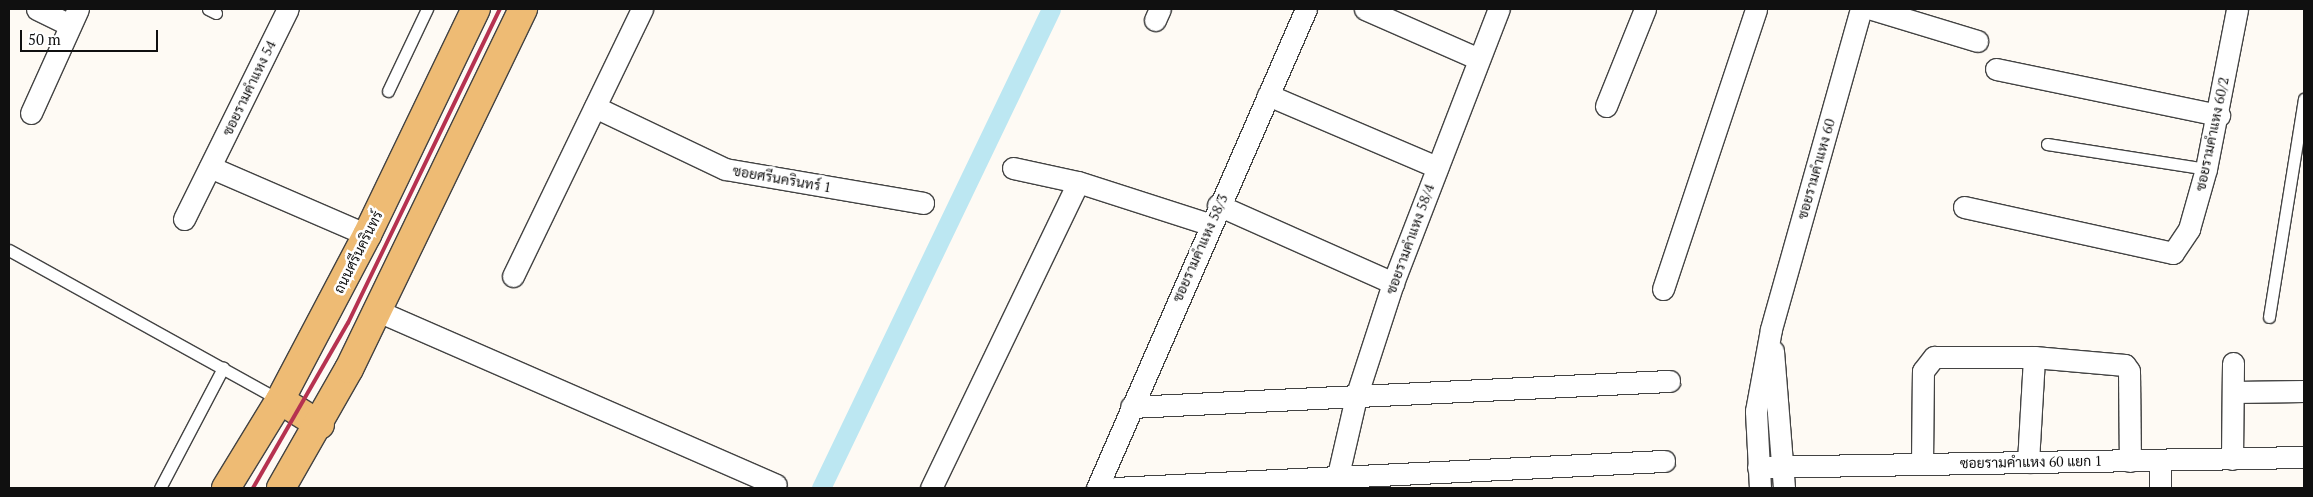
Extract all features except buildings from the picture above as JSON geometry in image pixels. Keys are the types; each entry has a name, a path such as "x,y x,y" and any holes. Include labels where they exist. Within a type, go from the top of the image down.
{"main road":[{"name":"ถนนศรีนครินทร์","path":"226,488 280,400 368,236 476,9"},
{"path":"281,488 320,425 378,311 523,9"},
{"path":"280,400 320,425"}],"street":[{"path":"31,113 74,17 37,9"},
{"name":"ซอยรามคำแหง 54","path":"184,219 288,9"},
{"path":"513,276 642,9"},
{"name":"ซอยรามคำแหง 58/3","path":"1096,488 1213,215 1306,9"},
{"path":"1365,9 1479,59"},
{"name":"ซอยรามคำแหง 58/4","path":"1338,475 1356,397 1393,283 1499,9"},
{"path":"1606,106 1646,9"},
{"path":"1663,289 1756,9"},
{"name":"ซอยรามคำแหง 60","path":"1760,488 1756,411 1771,329 1861,9"},
{"path":"1872,9 1977,40"},
{"name":"ซอยรามคำแหง 60/2","path":"1964,208 2173,253 2189,229 2206,169 2219,115 2237,9"},
{"path":"1996,69 2219,115"},
{"path":"1268,95 1437,168"},
{"name":"ซอยศรีนครินทร์ 1","path":"595,108 725,168 923,203"},
{"path":"210,167 368,236"},
{"path":"1013,168 1213,215 1393,283"},
{"path":"931,488 1078,182"},
{"path":"378,311 776,485"},
{"name":"ซอยรามคำแหง 60","path":"1771,329 1785,467 1784,488"},
{"path":"1922,464 1926,362 1934,357 2034,357 2125,365 2129,371 2130,461"},
{"path":"2028,462 2034,357"},
{"path":"2232,364 2232,458"},
{"path":"1131,407 1669,381"},
{"path":"2232,392 2304,391"},
{"name":"ซอยรามคำแหง 60 แยก 1","path":"1758,467 2304,457"},
{"path":"2160,460 2160,488"},
{"path":"1115,488 1338,475 1664,461"}],"lane":[{"path":"388,91 427,9"},
{"path":"2269,316 2304,99"},
{"path":"2047,144 2206,169"},
{"path":"9,250 280,400"},
{"path":"160,488 223,368"}],"waterway":[{"path":"821,488 1051,9"}],"railway":[{"path":"253,488 348,323 500,9"}]}
